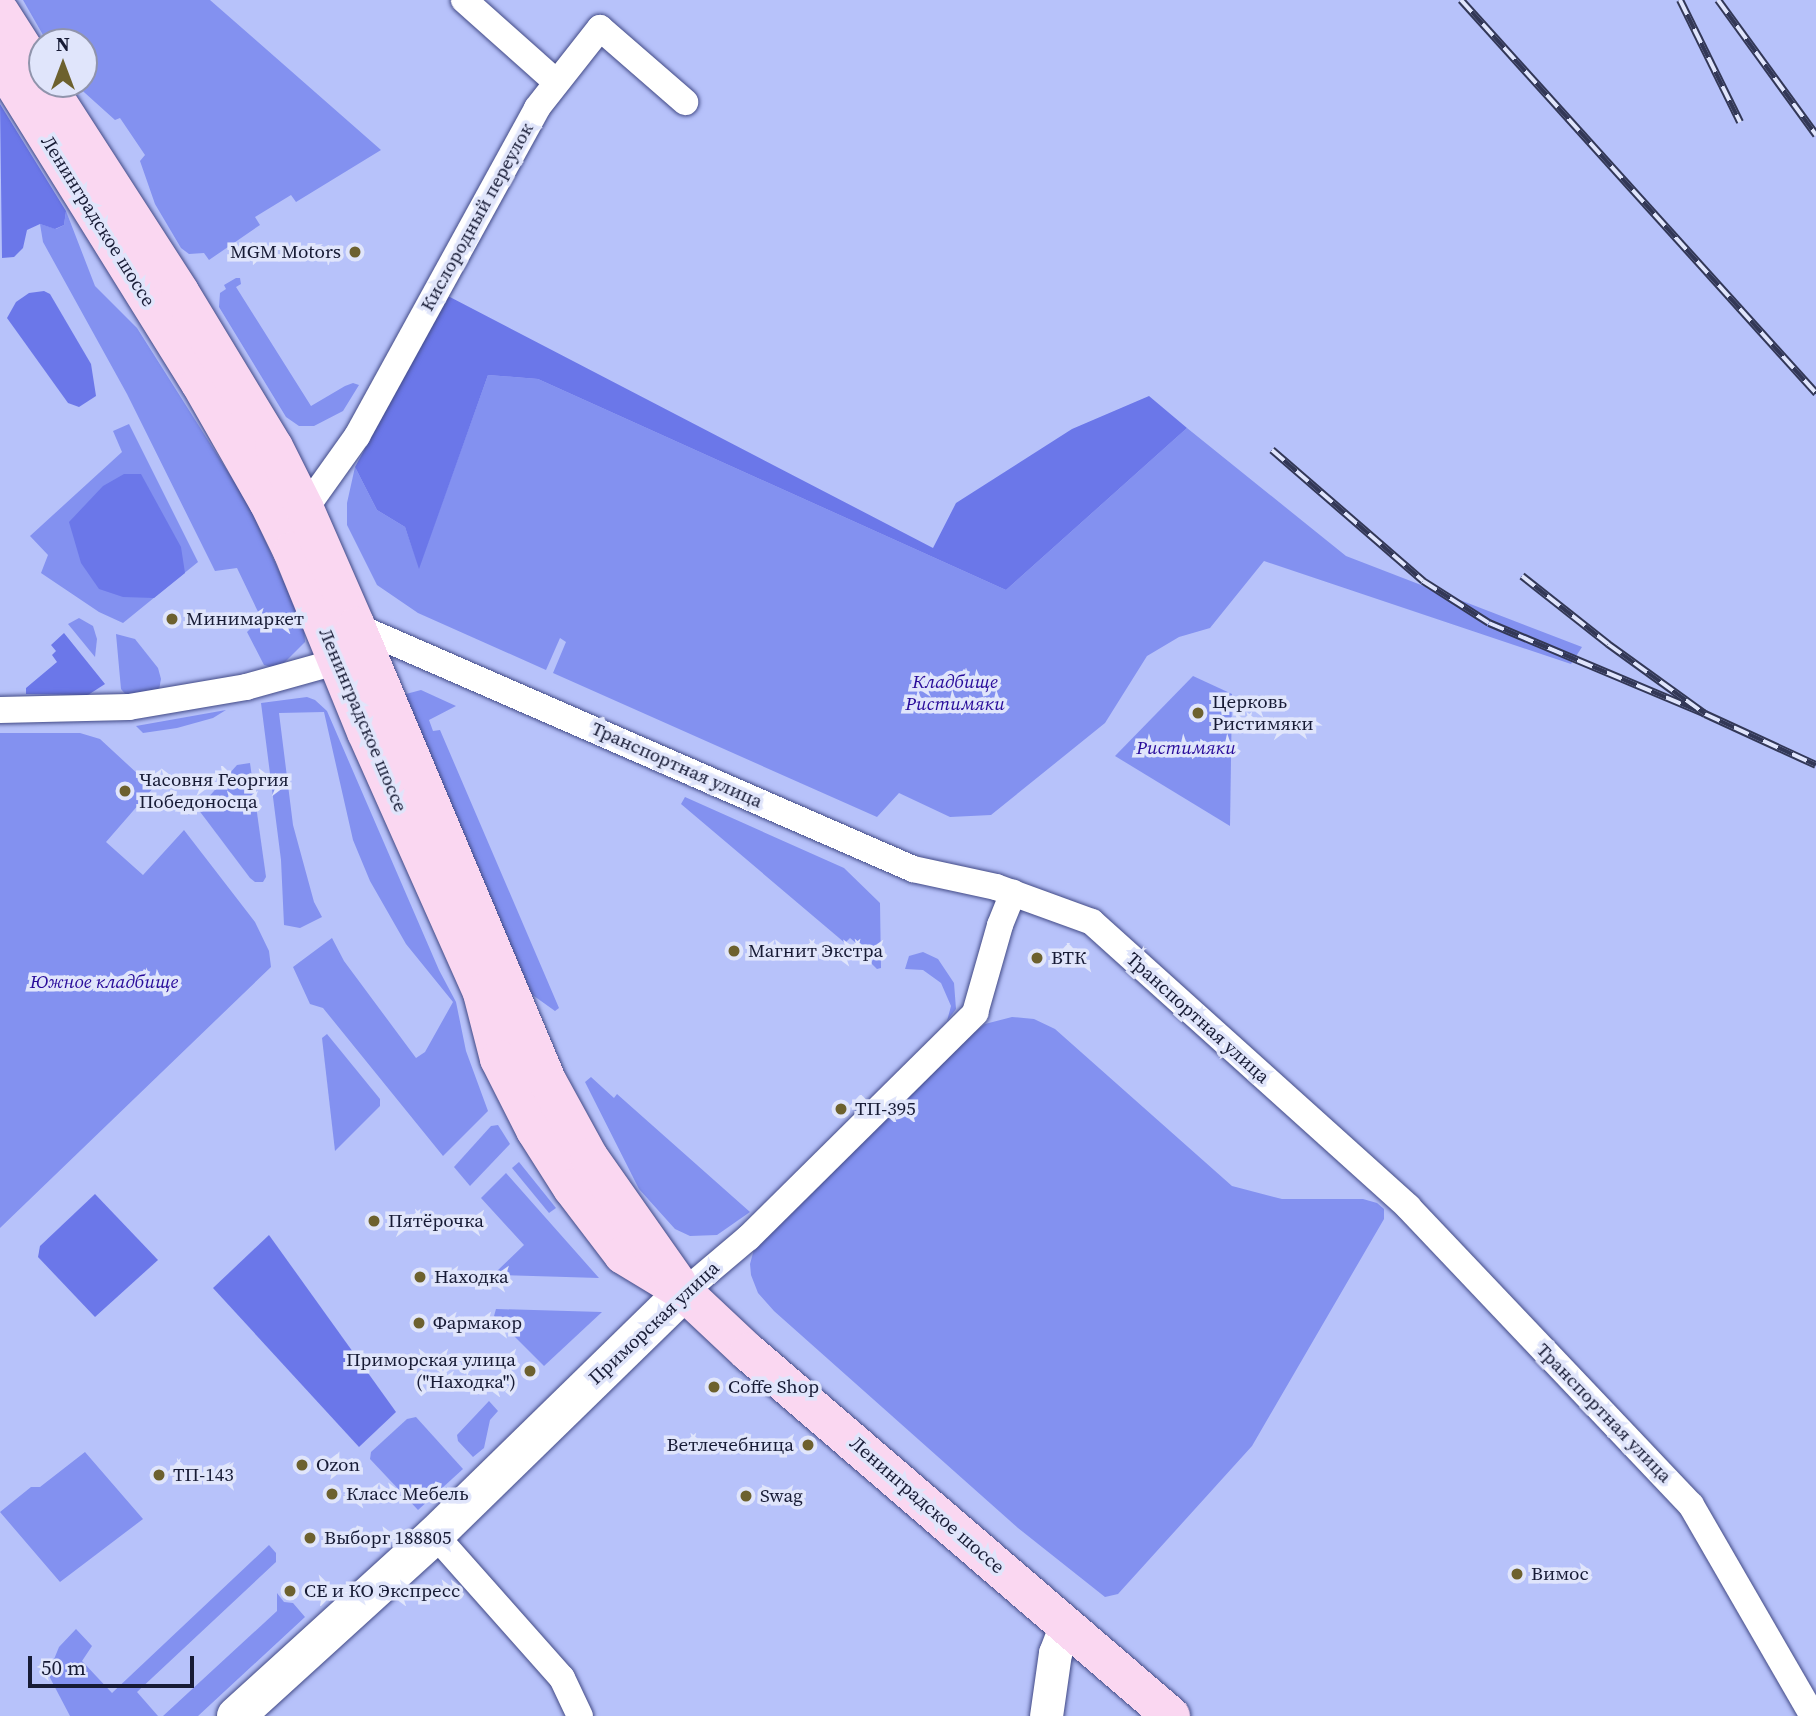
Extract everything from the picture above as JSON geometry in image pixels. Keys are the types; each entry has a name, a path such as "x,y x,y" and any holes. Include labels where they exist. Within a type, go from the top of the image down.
{"main road":[{"path":"0,12 28,56"},
{"name":"Ленинградское шоссе","path":"0,62 242,452 292,551 366,732 482,993 499,1059 535,1130 572,1188 623,1255 684,1293 1171,1716"},
{"name":"Ленинградское шоссе","path":"55,98 274,447 305,509 356,626 548,1082 589,1157 684,1293"},
{"name":"Приморская улица","path":"236,1716 435,1535 684,1293"}],"street":[{"path":"464,0 555,81"},
{"name":"Кислородный переулок","path":"305,509 357,436 537,108 555,81 600,29 685,103"},
{"name":"Транспортная улица","path":"356,626 914,869 1013,893 1092,922 1408,1207 1691,1504 1813,1716"},
{"path":"0,710 129,707 246,687 338,661"},
{"name":"Приморская улица","path":"684,1293 747,1238 975,1013 1000,925 1013,893"},
{"path":"435,1535 562,1678 580,1716"},
{"path":"1046,1716 1055,1653 1066,1625"}],"green space":[{"path":"23,0 210,0 381,150 296,202 291,195 255,217 260,225 209,260 204,253 189,254 181,248 155,204 140,161 145,155 120,118 115,120 91,98 98,98 98,28 39,28"},
{"path":"66,211 95,286 137,328 249,505 304,626 305,642 278,669 264,665 247,632 261,618 237,568 215,571 127,394 43,242 40,224 56,229 64,225"},
{"path":"240,278 241,284 236,287 311,406 345,386 353,383 359,385 343,411 314,426 299,426 286,417 219,307 220,293 226,289 224,285"},
{"name":"Кладбище Ристимяки","path":"488,375 538,379 1006,590 1187,428 1346,556 1582,647 1571,664 1264,561 1210,628 1179,637 1147,656 1105,723 991,815 950,817 899,793 877,817 553,673 566,642 560,638 546,670 418,613 377,585 347,525 347,503 355,467 377,510 405,527 419,567"},
{"path":"129,424 198,562 123,623 99,612 41,573 48,555 30,536 122,452 113,431"},
{"path":"79,618 93,626 97,639 95,657 68,624"},
{"path":"116,634 135,639 158,668 161,679 159,690 127,696 121,689"},
{"name":"Ристимяки","path":"1193,676 1232,694 1230,826 1115,756"},
{"path":"421,690 456,706 429,720 433,731 440,730 559,1008 555,1011 527,991 402,698 406,694"},
{"path":"307,697 315,700 327,711 439,970 456,1002 466,1051 488,1111 443,1156 323,1008 310,1004 293,967 332,938 344,961 416,1058 425,1052 453,1002 406,944 370,881 353,840 324,712 279,713 293,825 314,902 322,917 300,928 284,925 281,860 261,703"},
{"path":"226,710 213,718 177,728 143,733 136,726"},
{"name":"Южное кладбище","path":"0,733 80,733 100,739 153,788 106,842 143,875 184,830 255,922 269,951 271,967 0,1228"},
{"path":"250,763 266,877 263,882 255,882 250,878 198,809 237,765"},
{"path":"685,797 844,868 880,903 881,968 877,969 871,963 874,958 850,938 845,943 681,804"},
{"path":"923,952 938,959 954,983 956,1009 947,1021 951,1006 941,983 923,970 905,969 909,956"},
{"path":"1012,1017 1034,1019 1055,1029 1232,1186 1282,1199 1363,1199 1377,1203 1384,1209 1384,1219 1252,1446 1118,1594 1105,1597 1018,1528 774,1311 758,1293 751,1275 750,1264 756,1242 964,1040 985,1024"},
{"path":"327,1034 380,1099 380,1106 335,1151 322,1038"},
{"path":"591,1077 614,1098 617,1094 750,1212 717,1235 690,1236 675,1229 639,1189 585,1082"},
{"path":"498,1125 510,1144 470,1186 454,1167 491,1126"},
{"path":"519,1162 556,1208 549,1213 512,1168"},
{"path":"506,1173 599,1278 501,1275 496,1272 524,1245 481,1198"},
{"path":"496,1309 602,1312 544,1366 494,1316"},
{"path":"489,1401 498,1411 490,1420 484,1448 473,1457 458,1441 457,1435"},
{"path":"416,1417 463,1469 418,1510 370,1459 371,1452 407,1419"},
{"path":"85,1452 143,1519 60,1582 0,1512 31,1487 40,1487"},
{"path":"269,1545 276,1553 276,1562 137,1692 158,1716 70,1716 48,1674 59,1647 76,1629 92,1646 82,1661 112,1693"},
{"path":"277,1593 284,1602 293,1603 305,1617 198,1716 163,1716 277,1611"}],"shaded area":[{"path":"0,104 66,211 64,225 55,229 40,224 27,230 23,248 14,257 2,258"},
{"path":"44,291 50,294 91,364 96,396 79,407 68,403 7,318 16,302 29,293"},
{"path":"448,296 933,548 956,503 1072,429 1149,396 1187,428 1006,590 538,379 488,375 419,569 405,527 377,510 355,467"},
{"path":"124,474 141,474 181,547 185,573 154,598 123,597 99,589 81,563 69,522 103,486"},
{"path":"64,633 105,684 88,695 26,694 26,688 57,662 52,655 56,651 51,645"},
{"path":"95,1194 158,1260 95,1317 38,1257 40,1246"},
{"path":"269,1235 396,1412 359,1447 213,1288"}],"railway":[{"path":"1461,0 1816,393"},
{"path":"1680,0 1740,122"},
{"path":"1718,0 1816,135"},
{"path":"1272,450 1423,581 1489,623 1705,714"},
{"path":"1522,576 1608,644 1705,714 1816,765"}],"place":[{"name":"MGM Motors","path":"355,252"},
{"name":"Минимаркет","path":"172,619"},
{"name":"Церковь Ристимяки","path":"1198,713"},
{"name":"Часовня Георгия Победоносца","path":"125,791"},
{"name":"Магнит Экстра","path":"734,951"},
{"name":"ВТК","path":"1037,958"},
{"name":"ТП-395","path":"841,1109"},
{"name":"Пятёрочка","path":"374,1221"},
{"name":"Находка","path":"420,1277"},
{"name":"Фармакор","path":"419,1323"},
{"name":"Приморская улица (\"Находка\")","path":"530,1371"},
{"name":"Coffe Shop","path":"714,1387"},
{"name":"Ветлечебница","path":"808,1445"},
{"name":"Ozon","path":"302,1465"},
{"name":"ТП-143","path":"159,1475"},
{"name":"Класс Мебель","path":"332,1494"},
{"name":"Swag","path":"746,1496"},
{"name":"Выборг 188805","path":"310,1538"},
{"name":"Вимос","path":"1517,1574"},
{"name":"CE и КО Экспресс","path":"290,1591"}]}
